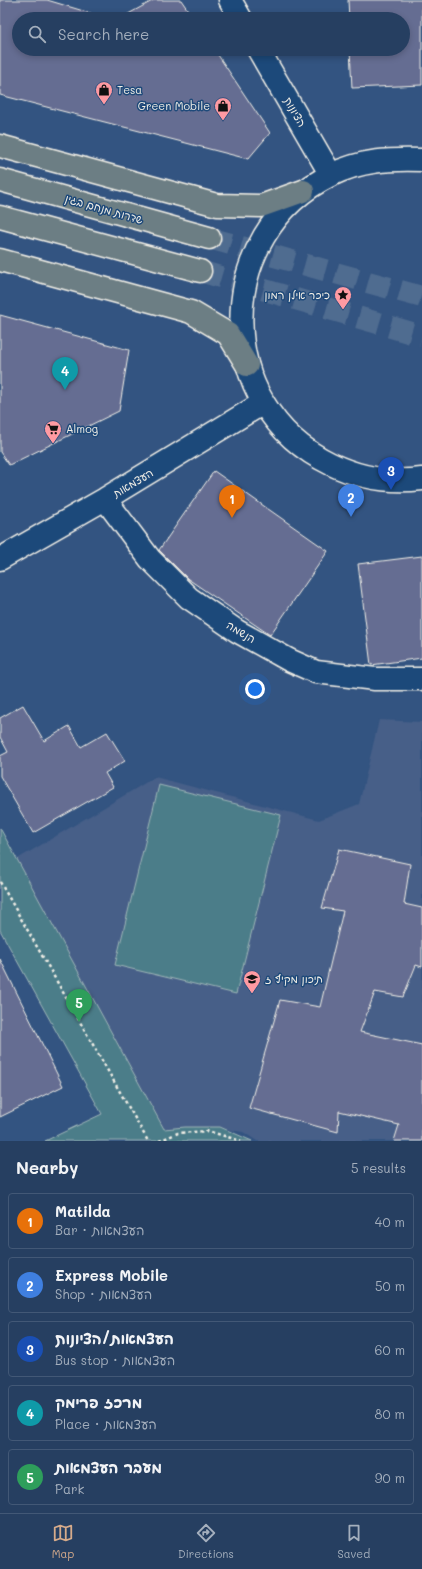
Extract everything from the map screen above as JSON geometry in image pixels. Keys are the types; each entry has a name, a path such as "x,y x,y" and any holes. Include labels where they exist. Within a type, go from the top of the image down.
{"main road":[{"path":"0,146 217,205 261,206 303,191"},
{"name":"שדרות מנחם בגין","path":"0,180 209,238"},
{"path":"0,217 200,271"},
{"path":"0,260 191,312 228,334 247,365"}],"street":[{"name":"הציונות","path":"262,56 331,175"},
{"path":"422,160 392,159 360,164 331,175 303,191 280,213 261,240 248,270 241,301 241,333 247,365 254,385 263,403 279,425 298,443 319,458 343,470 368,477 394,481 422,479"},
{"name":"העצמאות","path":"0,559 105,499 263,403"},
{"name":"הנשמה","path":"105,499 150,559 190,598 237,631 289,660 316,672 375,679 422,679"}],"path":[{"path":"0,882 148,1141"},
{"path":"160,1141 178,1134 208,1131 240,1141"}],"shaded area":[{"name":"תיכון מקיף ז","path":"379,720 422,722 422,1141 257,1141 243,1132 212,1127 154,1133 14,861 155,777 319,820 359,804"}],"green space":[{"path":"159,785 281,815 236,994 115,965"},
{"path":"0,828 164,1129 185,1127 220,1127 252,1141 45,1141 102,1114 0,930"}],"building":[{"path":"0,0 47,0 87,12 12,12 12,56 219,56 270,133 248,159 0,95"},
{"path":"154,0 181,0 189,12 132,12"},
{"path":"348,0 422,0 422,85 352,88 350,56 410,56 410,12 349,12"},
{"path":"0,315 129,350 119,411 9,465 0,452"},
{"path":"214,471 328,551 270,635 188,579 159,550"},
{"path":"422,556 422,658 371,665 358,564"},
{"path":"23,705 44,741 69,726 81,747 107,732 125,761 105,773 113,787 33,833 0,776 0,756 8,752 0,737 0,718"},
{"path":"339,849 410,864 404,904 422,908 422,967 416,965 403,997 375,992 360,1032 422,1045 422,1141 394,1141 399,1125 339,1111 338,1132 249,1108 280,1000 320,1007 343,911 322,908"},
{"path":"0,959 63,1086 0,1117"}],"tunnel":[{"path":"209,238 422,297"},
{"path":"200,271 422,336"}],"place":[{"name":"Tesa","path":"104,105"},
{"name":"Green Mobile","path":"223,121"},
{"name":"כיכר אילן רמון","path":"343,310"},
{"name":"מרכז פרימק","path":"65,390"},
{"name":"Almog","path":"53,444"},
{"name":"העצמאות/הציונות","path":"391,490"},
{"name":"Express Mobile","path":"351,517"},
{"name":"Matilda","path":"232,518"},
{"name":"תיכון מקיף ז","path":"252,994"},
{"name":"מעבר העצמאות","path":"79,1022"}]}
